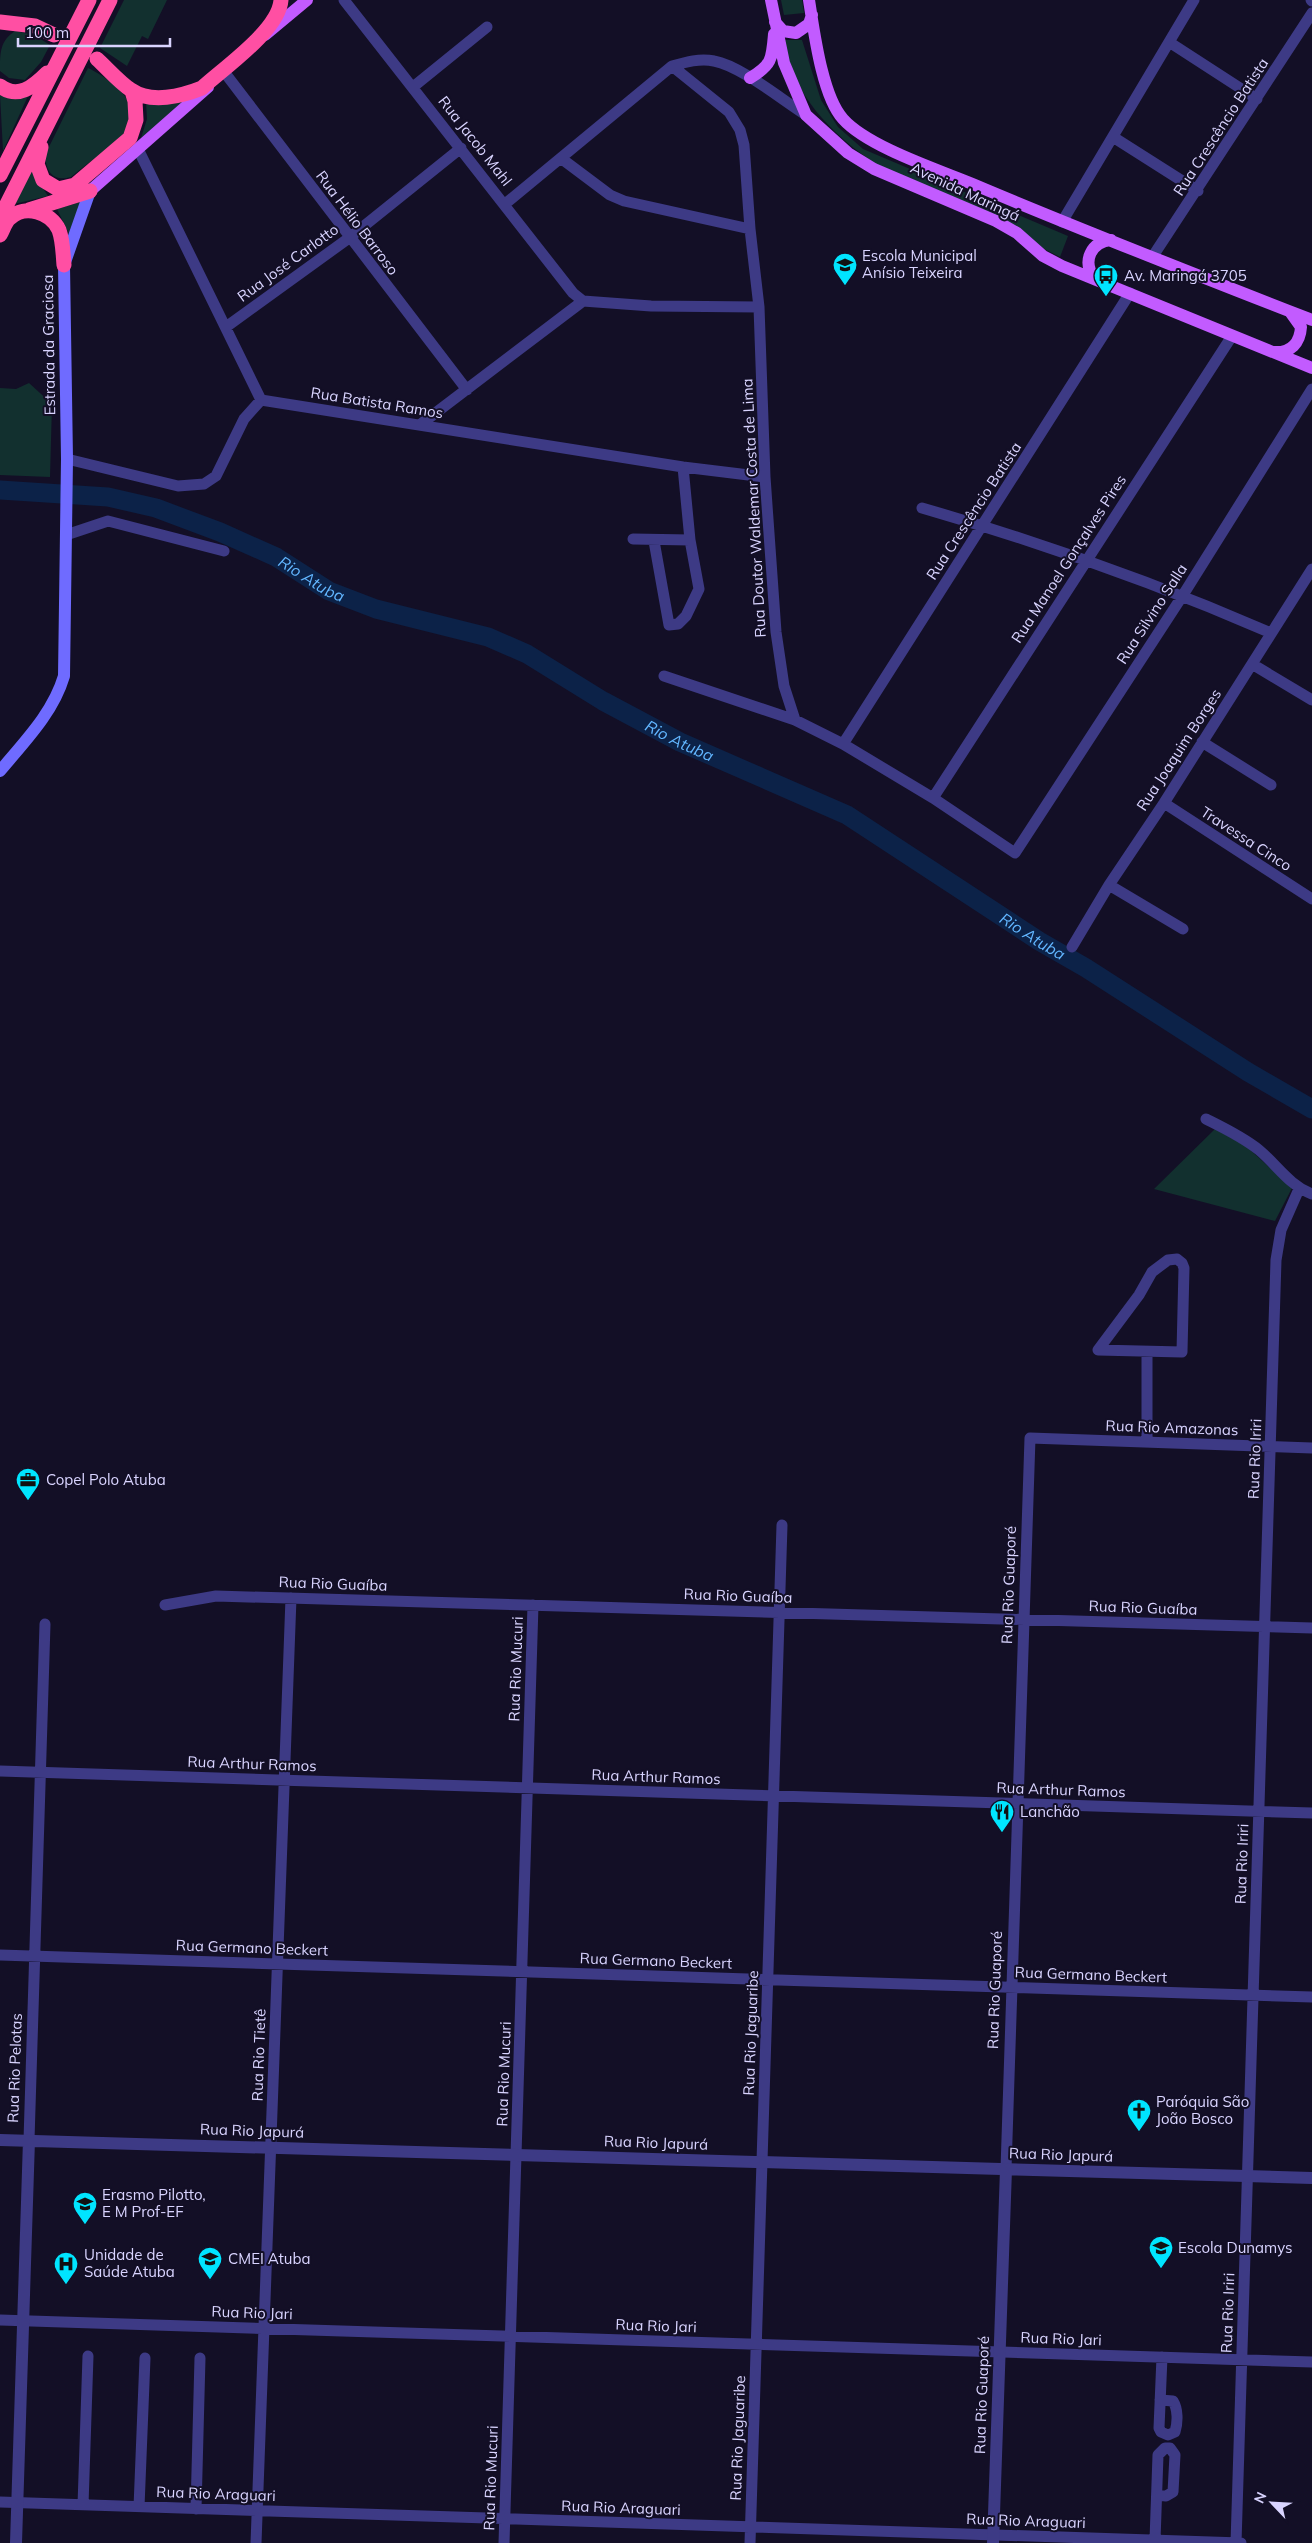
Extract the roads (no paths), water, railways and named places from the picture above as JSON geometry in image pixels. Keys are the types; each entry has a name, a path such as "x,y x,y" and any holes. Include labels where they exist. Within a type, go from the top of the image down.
{"highway":[{"path":"0,175 89,0"},
{"path":"0,218 110,0"},
{"path":"132,91 160,97 191,92 202,88 274,23 279,12 281,0"},
{"path":"0,22 21,22 54,35"},
{"path":"0,30 21,22"},
{"path":"0,86 15,92 26,91 36,85 60,56"},
{"path":"49,122 40,153 38,172 50,186 67,189 75,185 130,138 136,120 135,100 132,91 97,59"},
{"path":"0,235 8,220 26,211 90,191"},
{"path":"26,211 45,215 55,224 60,235 64,265"}],"main road":[{"name":"Estrada da Graciosa","path":"0,771 46,715 64,676 66,459 64,265 90,191 225,73 248,47 279,26 307,0"},
{"name":"Avenida Maringá","path":"770,0 784,64 806,115 848,153 874,169 996,221 1017,233 1043,256 1312,368"},
{"name":"Avenida Maringá","path":"809,0 830,97 844,120 870,138 898,153 1062,222 1153,256 1312,320"},
{"path":"775,22 783,31 796,33 807,27 812,15"},
{"path":"750,78 766,69 772,58 775,22"},
{"path":"1094,278 1089,268 1090,254 1101,242 1111,240"},
{"path":"1274,352 1288,350 1298,341 1300,327 1294,315 1288,311"}],"street":[{"name":"Rua Jacob Mahl","path":"344,0 573,293 583,301"},
{"path":"1062,222 1194,0"},
{"name":"Rua Crescêncio Batista","path":"1153,256 1198,191 1312,12"},
{"path":"413,87 488,27"},
{"path":"1169,42 1257,99"},
{"path":"505,204 562,159 672,66 694,60 714,61 750,78 806,115"},
{"name":"Rua Doutor Waldemar Costa de Lima","path":"672,66 721,104 736,120 744,145 758,306 765,477 776,632 784,686 795,720"},
{"name":"Rua Hélio Barroso","path":"225,73 349,238 467,390"},
{"path":"1112,137 1198,191"},
{"name":"Rua José Carlotto","path":"226,327 349,238 461,148"},
{"path":"66,459 178,486 204,484 216,476 244,419 261,400 138,149"},
{"path":"562,159 610,194 624,201 750,229"},
{"name":"Rua Crescêncio Batista","path":"843,744 1130,293"},
{"path":"421,424 583,301 651,306 758,306"},
{"name":"Rua Manoel Gonçalves Pires","path":"933,798 1232,336"},
{"name":"Rua Silvino Salla","path":"933,798 1015,853 1183,595 1312,390"},
{"name":"Rua Batista Ramos","path":"261,400 683,467 765,477"},
{"path":"654,541 670,625 678,624 686,616 698,590 690,540 683,467"},
{"path":"922,508 983,525 1087,559 1183,595 1271,633"},
{"path":"66,535 108,521 224,551"},
{"path":"633,539 654,541 690,540"},
{"name":"Rua Joaquim Borges","path":"1072,947 1108,885 1164,803 1271,633 1308,587 1312,570"},
{"path":"1252,664 1312,700"},
{"path":"664,676 795,720 843,744 933,798"},
{"path":"1202,742 1272,785"},
{"name":"Travessa Cinco","path":"1164,803 1312,899"},
{"path":"1108,885 1183,929"},
{"path":"1206,1119 1235,1134 1258,1150 1299,1189 1312,1194"},
{"name":"Rua Rio Iriri","path":"1236,2543 1276,1260 1281,1230 1299,1189"},
{"path":"1177,1259 1184,1268 1182,1352 1147,1352 1098,1350 1135,1300 1152,1272 1168,1260 1177,1259"},
{"path":"1147,1352 1147,1442"},
{"name":"Rua Rio Amazonas","path":"1030,1438 1312,1448"},
{"name":"Rua Rio Guaporé","path":"994,2539 1030,1438"},
{"name":"Rua Rio Jaguaribe","path":"750,2543 782,1524"},
{"name":"Rua Rio Guaíba","path":"165,1606 216,1596 1312,1628"},
{"name":"Rua Rio Tietê","path":"256,2543 290,1598"},
{"name":"Rua Rio Mucuri","path":"504,2543 533,1605"},
{"name":"Rua Rio Pelotas","path":"16,2543 45,1624"},
{"name":"Rua Arthur Ramos","path":"0,1771 1312,1813"},
{"name":"Rua Germano Beckert","path":"0,1955 1312,1997"},
{"name":"Rua Rio Japurá","path":"0,2140 1312,2178"},
{"name":"Rua Rio Jari","path":"0,2320 1312,2362"},
{"path":"83,2505 88,2356"},
{"path":"1160,2400 1162,2357"},
{"path":"140,2507 144,2358"},
{"path":"196,2509 200,2358"},
{"path":"1155,2540 1157,2495"},
{"name":"Rua Rio Araguari","path":"0,2502 750,2527 994,2539 1155,2540 1241,2543"}],"waterway":[{"name":"Rio Atuba","path":"0,490 108,497 156,508 220,532 276,557 329,591 376,609 488,637 527,654 603,701 680,742 847,815 1039,941 1086,968 1248,1072 1312,1109"}],"place":[{"name":"Escola Municipal Anísio Teixeira","path":"845,286"},
{"name":"Av. Maringá 3705","path":"1106,297"},
{"name":"Copel Polo Atuba","path":"28,1501"},
{"name":"Lanchão","path":"1002,1833"},
{"name":"Paróquia São João Bosco","path":"1139,2132"},
{"name":"Erasmo Pilotto, E M Prof-EF","path":"85,2225"},
{"name":"Escola Dunamys","path":"1161,2269"},
{"name":"CMEI Atuba","path":"210,2280"},
{"name":"Unidade de Saúde Atuba","path":"66,2285"}]}
